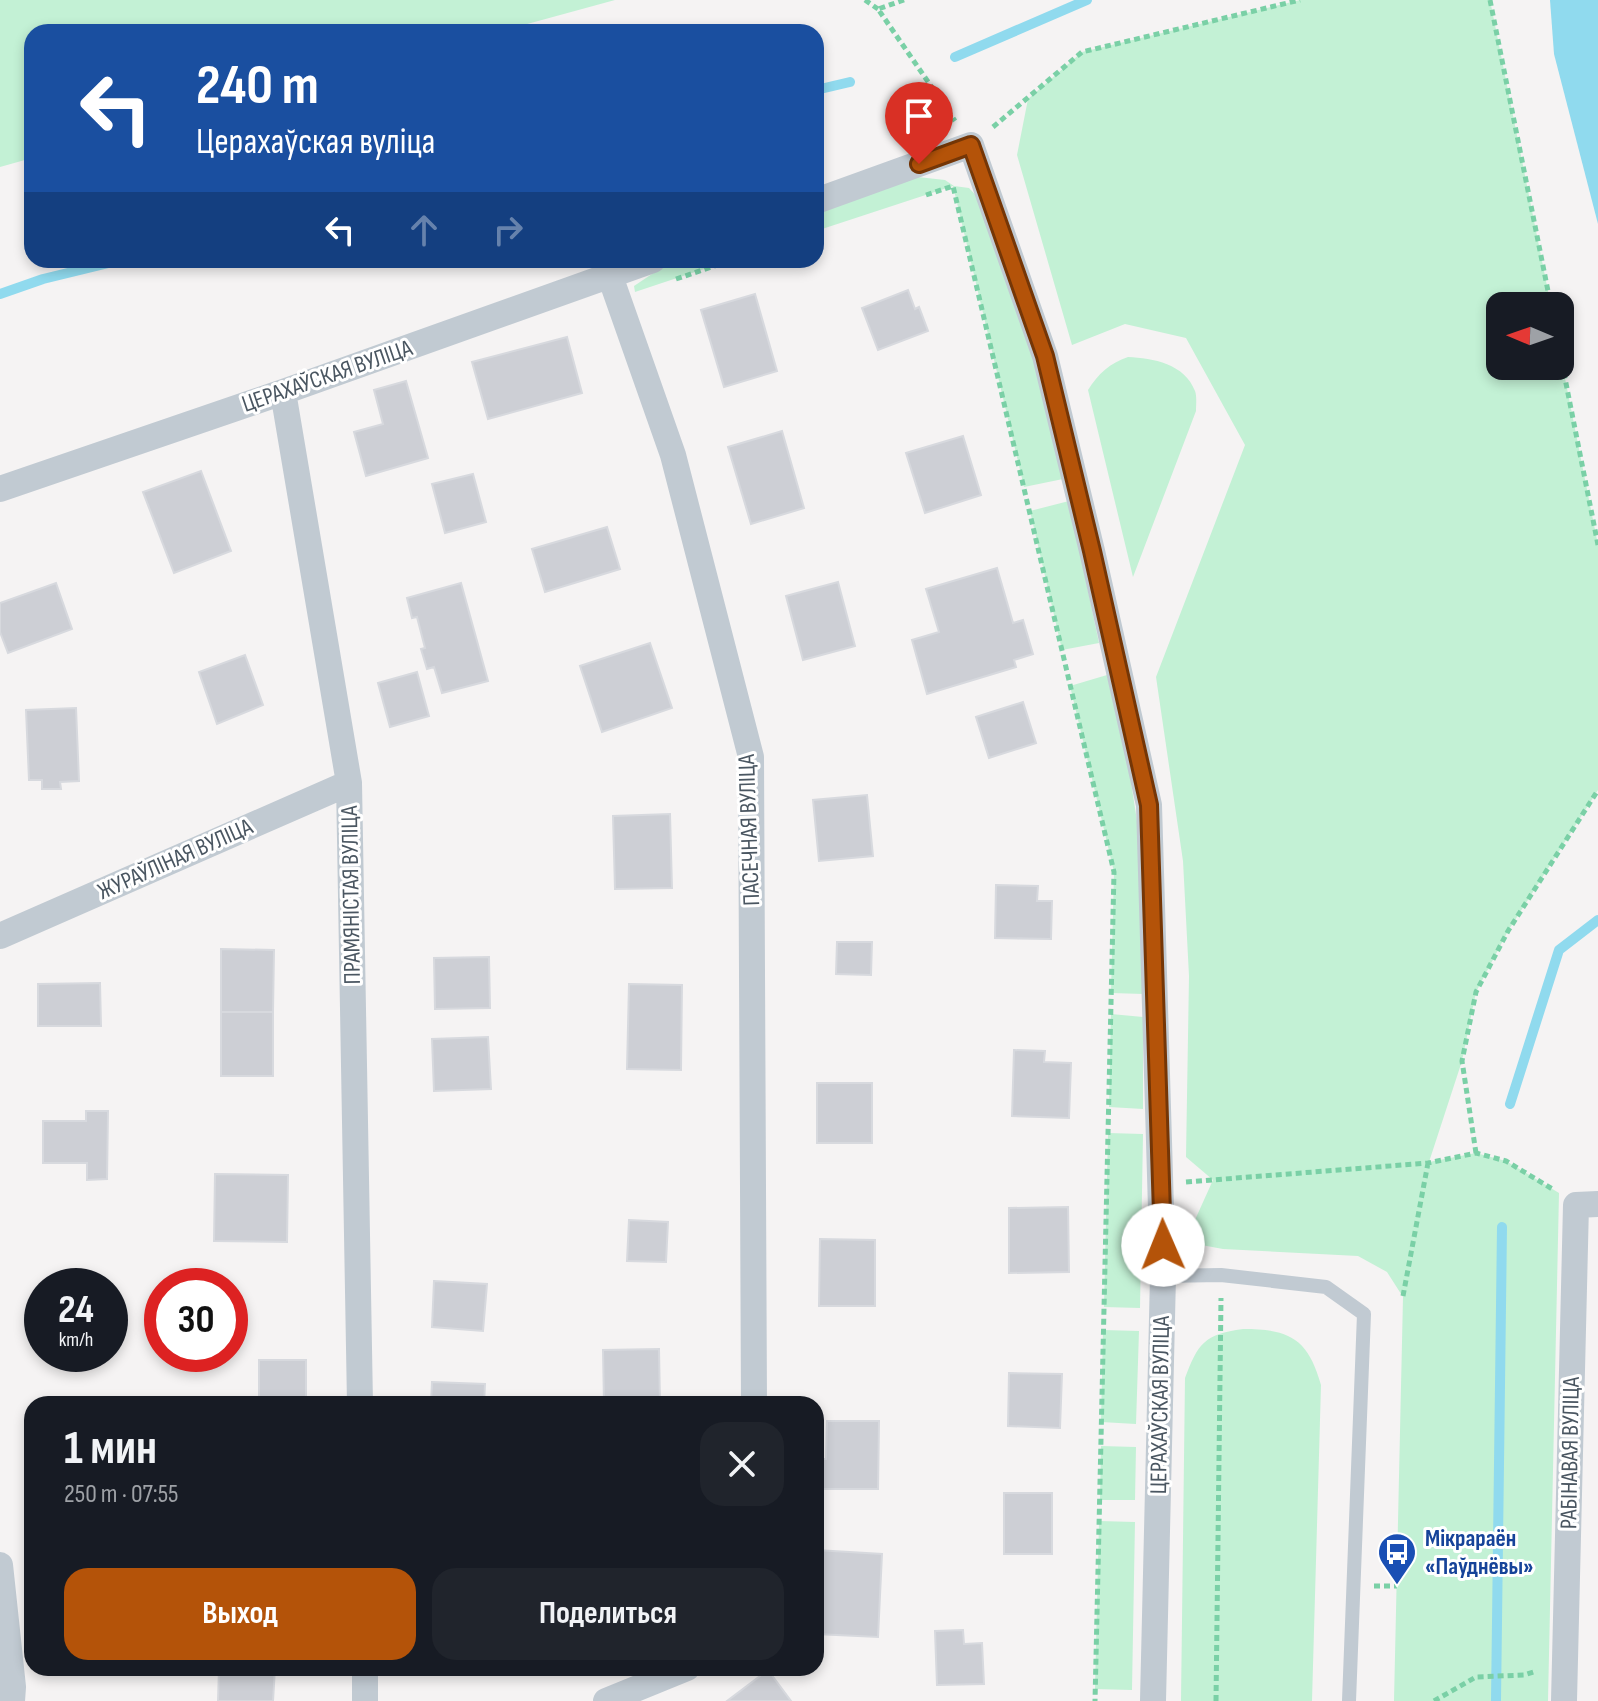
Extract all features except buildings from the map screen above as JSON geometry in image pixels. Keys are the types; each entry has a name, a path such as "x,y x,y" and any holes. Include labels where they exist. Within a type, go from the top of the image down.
{"street":[{"path":"824,198 971,145"},
{"name":"ЦЕРАХАЎСКАЯ ВУЛІЦА","path":"971,145 1045,356 1149,805 1163,1276 1153,1701"},
{"name":"ЦЕРАХАЎСКАЯ ВУЛІЦА","path":"0,489 610,276 658,272"},
{"name":"ПАСЕЧНАЯ ВУЛІЦА","path":"610,276 673,455 751,757 754,1396"},
{"name":"ПРАМЯНІСТАЯ ВУЛІЦА","path":"283,392 349,783 360,1396"},
{"name":"ЖУРАЎЛІНАЯ ВУЛІЦА","path":"0,936 349,783"},
{"name":"РАБІНАВАЯ ВУЛІЦА","path":"1564,1701 1587,1204"},
{"path":"0,1565 12,1701"},
{"path":"365,1676 365,1701"},
{"path":"606,1701 667,1676"}],"lane":[{"path":"1163,1276 1221,1275 1326,1287 1364,1314 1349,1701"}],"path":[{"path":"865,0 878,9 971,145 1082,52 1300,0"},
{"path":"878,9 904,0"},
{"path":"1490,0 1548,292"},
{"path":"953,186 1114,872 1095,1701"},
{"path":"658,272 683,268"},
{"path":"1565,380 1598,545"},
{"path":"1476,1153 1462,1061 1476,992 1508,931 1598,790"},
{"path":"1161,1184 1428,1163 1476,1153 1506,1161 1587,1204"},
{"path":"1403,1296 1428,1163"},
{"path":"1216,1701 1221,1275"},
{"path":"1434,1701 1476,1677 1524,1675"}],"green space":[{"path":"0,0 615,0 527,24 24,24 24,160 0,167"},
{"path":"1300,0 1490,0 1548,292 1486,292 1486,380 1565,380 1598,545 1598,790 1508,931 1476,992 1462,1061 1429,1162 1476,1153 1506,1161 1559,1193 1548,1701 1394,1701 1403,1297 1387,1272 1358,1256 1223,1249 1185,1242 1213,1180 1186,1157 1189,976 1183,861 1156,677 1245,445 1186,338 1125,324 1072,345 1017,155 1028,99 1082,52"},
{"path":"918,177 945,180 954,186 969,188 988,208 1033,358 1063,479 1024,487 953,186 824,228 824,209"},
{"path":"707,268 635,292 634,286 658,270"},
{"path":"1128,357 1158,361 1176,369 1190,382 1196,398 1196,411 1133,577 1088,390 1105,370"},
{"path":"1069,501 1099,643 1062,650 1030,511"},
{"path":"1107,675 1130,776 1142,853 1144,994 1111,993 1114,872 1070,686"},
{"path":"1111,1014 1143,1017 1143,1109 1109,1107"},
{"path":"1108,1133 1143,1134 1140,1308 1104,1307"},
{"path":"1243,1329 1273,1331 1294,1339 1310,1356 1321,1385 1312,1701 1181,1701 1185,1378 1204,1343 1219,1334"},
{"path":"1103,1330 1139,1331 1136,1424 1101,1422"},
{"path":"1101,1446 1136,1447 1135,1500 1100,1500"},
{"path":"1099,1521 1135,1522 1132,1690 1095,1689"}],"water":[{"path":"1550,0 1598,0 1598,224 1554,54"}],"waterway":[{"path":"955,57 1087,0"},
{"path":"824,88 850,82"},
{"path":"0,294 88,268"},
{"path":"1510,1104 1559,950 1598,920"},
{"path":"1496,1701 1502,1227"}],"place":[{"name":"Мікрараён «Паўднёвы»","path":"1397,1586"}],"route":[{"path":"919,164 971,145 1045,356 1149,805 1163,1245"}]}
